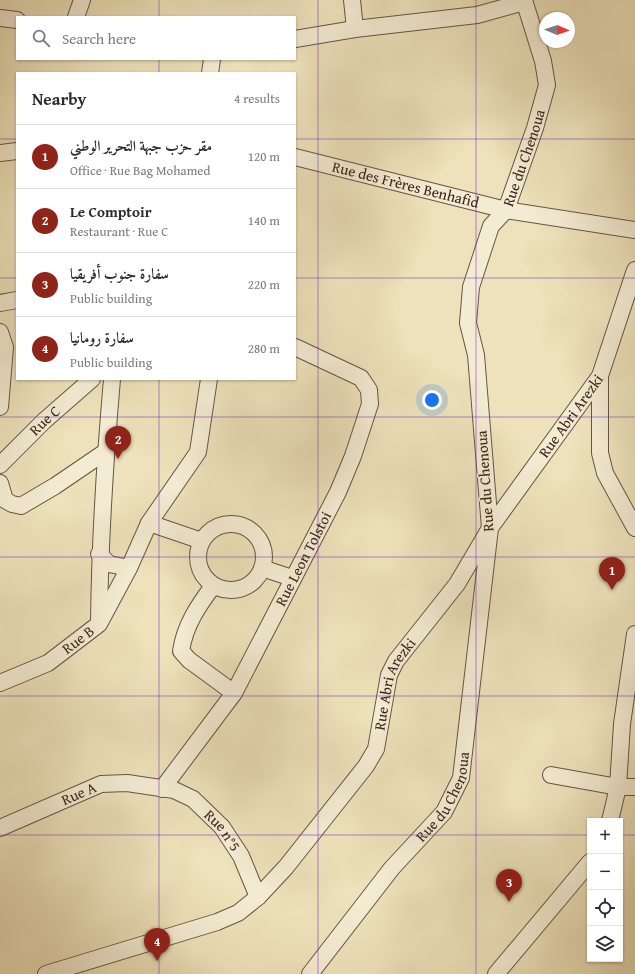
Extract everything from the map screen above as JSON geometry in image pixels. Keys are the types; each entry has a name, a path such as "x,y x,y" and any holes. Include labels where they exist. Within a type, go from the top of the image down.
{"street":[{"path":"76,16 82,0"},
{"path":"352,0 355,29"},
{"path":"296,39 355,29 477,15 524,1"},
{"name":"Rue du Chenoua","path":"310,974 392,868 444,812 461,778 490,528 476,355 468,323 471,287 490,226 506,210 535,128 547,85 543,61 524,1"},
{"path":"0,18 16,20"},
{"path":"210,72 212,60"},
{"path":"0,153 16,151"},
{"name":"Rue des Frères Benhafid","path":"296,157 506,210 635,230"},
{"name":"Rue Abri Arezki","path":"46,974 217,922 238,913 258,897 286,867 366,766 376,749 389,675 396,661 458,584 490,528 600,376 635,270"},
{"path":"0,304 16,300"},
{"path":"0,332 5,346 0,407"},
{"name":"Rue Leon Tolstoi","path":"162,789 234,693 292,578 338,492 353,456 370,404 369,390 361,378 296,347"},
{"path":"600,376 600,453 605,473 635,528"},
{"name":"Rue C","path":"0,464 44,421 91,380"},
{"path":"99,624 100,554 105,452 112,380"},
{"name":"Rue B","path":"0,683 48,663 99,624 129,568 149,523 198,452 209,380"},
{"path":"0,483 5,500 12,504 21,506 55,486 105,452"},
{"path":"149,523 202,542"},
{"path":"229,524 250,530 258,538 263,549 262,568 255,580 246,587 235,590 224,590 213,586 203,575 198,561 202,542 208,533 218,527 229,524"},
{"path":"100,554 109,564 129,568"},
{"path":"262,568 292,578"},
{"path":"213,586 196,610 183,636 181,650 189,660 234,693"},
{"path":"611,818 618,787 622,724 635,634"},
{"path":"551,775 618,787 635,787"},
{"name":"Rue A","path":"0,828 102,784 127,783 162,789"},
{"name":"Rue n°5","path":"162,789 174,790 193,800 222,827 241,856 258,897"},
{"path":"496,974 587,866"}],"place":[{"name":"Le Comptoir","path":"118,459"},
{"name":"مقر حزب جبهة التحرير الوطني","path":"612,590"},
{"name":"سفارة جنوب أفريقيا","path":"509,902"},
{"name":"سفارة رومانيا","path":"157,961"}]}
